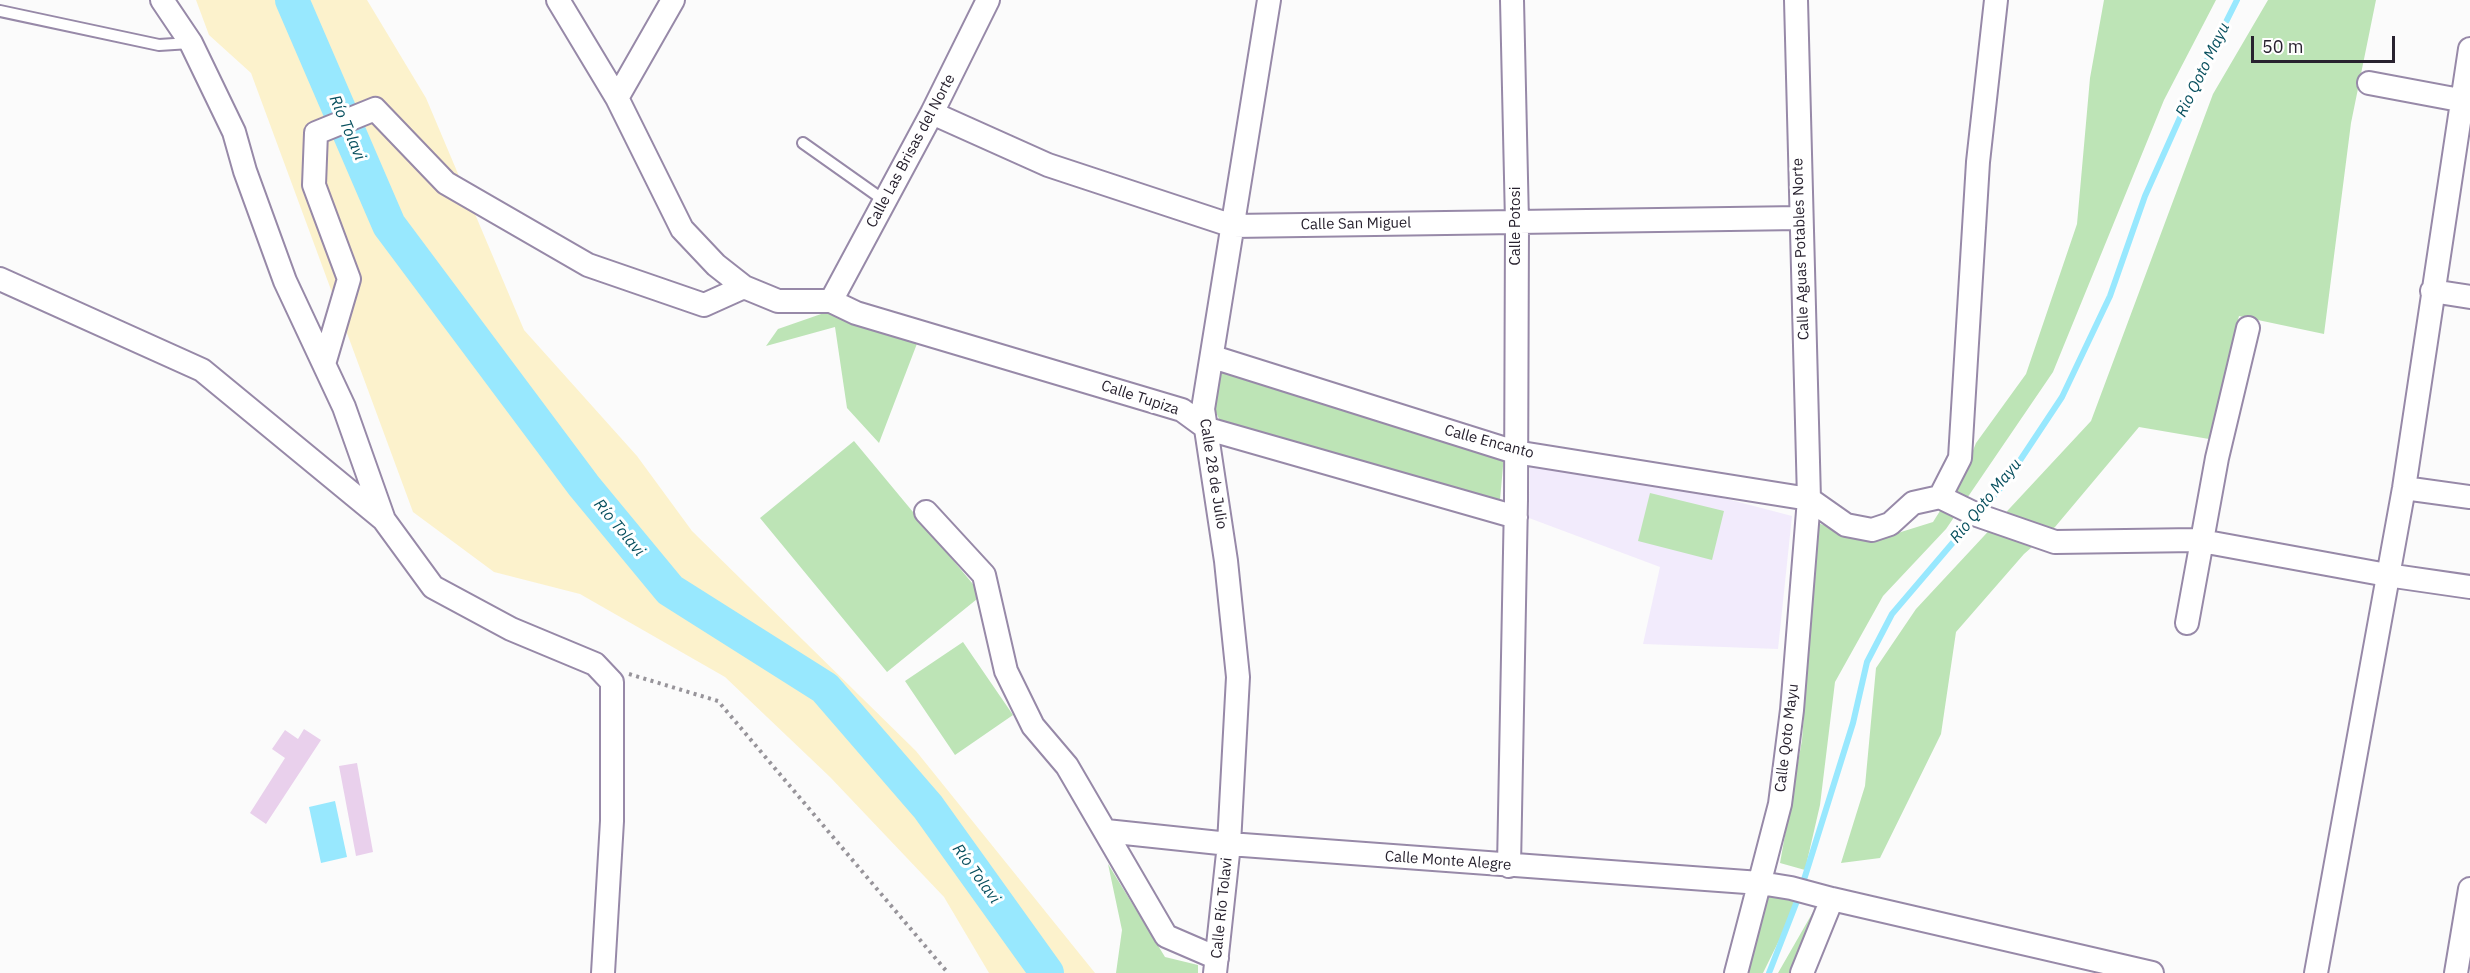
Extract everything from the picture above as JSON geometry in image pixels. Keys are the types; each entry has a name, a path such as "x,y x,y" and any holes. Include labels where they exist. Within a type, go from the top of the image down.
{"street":[{"path":"162,0 190,43 234,132 244,171 285,281 344,407 384,520"},
{"path":"558,0 617,98 682,229 716,265 744,286 778,301 831,301"},
{"path":"617,98 673,0"},
{"name":"Calle Las Brisas del Norte","path":"831,301 932,113 988,0"},
{"name":"Calle 28 de Julio","path":"1229,844 1238,677 1226,561 1208,429 1203,409 1269,0"},
{"name":"Calle Potosi","path":"1509,866 1516,517 1517,222 1512,0"},
{"name":"Calle Aguas Potables Norte","path":"1796,0 1809,499"},
{"path":"1940,497 1960,458 1978,162 1996,0"},
{"path":"2316,973 2404,488 2432,291 2466,101 2470,49"},
{"path":"2369,82 2466,101"},
{"path":"324,364 349,279 314,185 316,133 375,109 446,183 588,265 704,305 744,286"},
{"name":"Calle San Miguel","path":"932,113 1048,165 1233,226 1800,218"},
{"path":"0,279 202,370 384,520 433,587 511,629 596,664 612,682 612,821 603,973"},
{"path":"2432,291 2470,297"},
{"name":"Calle Tupiza","path":"831,301 856,313 1182,410 1208,429 1516,517"},
{"path":"2187,623 2217,458 2248,328"},
{"name":"Calle Encanto","path":"1213,357 1515,452 1809,499"},
{"path":"2404,488 2470,497"},
{"path":"1809,499 1846,525 1872,530 1890,524 1913,503 1940,497 1977,515 2055,542 2202,542 2387,575 2470,587"},
{"name":"Calle Qoto Mayu","path":"1737,973 1780,804 1792,710 1809,499"},
{"path":"926,512 984,575 1006,671 1033,726 1067,766 1166,936 1216,965"},
{"name":"Calle Monte Alegre","path":"1106,831 1229,844 1760,883 1791,888 2152,973"},
{"name":"Calle Río Tolavi","path":"1216,965 1229,844"},
{"path":"2456,973 2470,889"},
{"path":"1802,973 1824,897"}],"lane":[{"path":"0,12 159,45 190,43"},
{"path":"803,143 885,201"}],"path":[{"path":"596,664 718,701 948,973"}],"shaded area":[{"path":"1530,463 1727,499 1792,516 1778,649 1643,644 1660,567 1529,518"}],"green space":[{"path":"2104,0 2216,0 2164,100 2053,372 1946,529 1883,596 1835,682 1820,805 1805,870 1780,863 1802,740 1818,523 1869,542 1933,522 1964,473 1976,443 2026,374 2077,224 2090,78"},
{"path":"2268,0 2376,0 2351,123 2324,334 2239,316 2209,439 2139,427 2055,527 2024,554 1956,632 1941,734 1880,858 1841,863 1865,786 1876,668 1916,609 2091,421 2213,94"},
{"path":"824,313 837,314 918,341 879,443 847,408 835,327 766,346 778,329"},
{"path":"1220,372 1504,455 1500,500 1221,423 1214,408"},
{"path":"854,441 982,595 887,672 760,518"},
{"path":"1650,493 1724,511 1712,560 1638,541"},
{"path":"963,642 1013,715 955,755 905,681"},
{"path":"1108,864 1165,957 1198,965 1198,973 1116,973 1122,930"},
{"path":"1765,893 1799,900 1763,973 1745,973"},
{"path":"1817,905 1796,973 1778,973"}],"sand":[{"path":"196,0 367,0 426,98 524,330 637,456 692,531 916,751 1095,973 989,973 944,897 830,777 725,677 580,594 494,572 413,512 251,73 209,35"}],"water":[{"path":"335,801 347,857 321,863 309,807"}],"building":[{"path":"304,729 321,740 266,824 250,813 285,758 272,749 285,730 298,739"},
{"path":"357,763 373,852 356,856 339,766"}],"waterway":[{"name":"Río Tolavi","path":"292,0 389,225 584,486 670,590 825,688 928,807 1047,973"},
{"name":"Rio Qoto Mayu","path":"1980,511 2005,483 2062,397 2110,296 2145,196 2195,84 2237,0"},
{"name":"Rio Qoto Mayu","path":"1802,886 1853,723 1867,662 1892,614 1973,519"},
{"name":"Rio Qoto Mayu","path":"1769,973 1799,896"}]}
